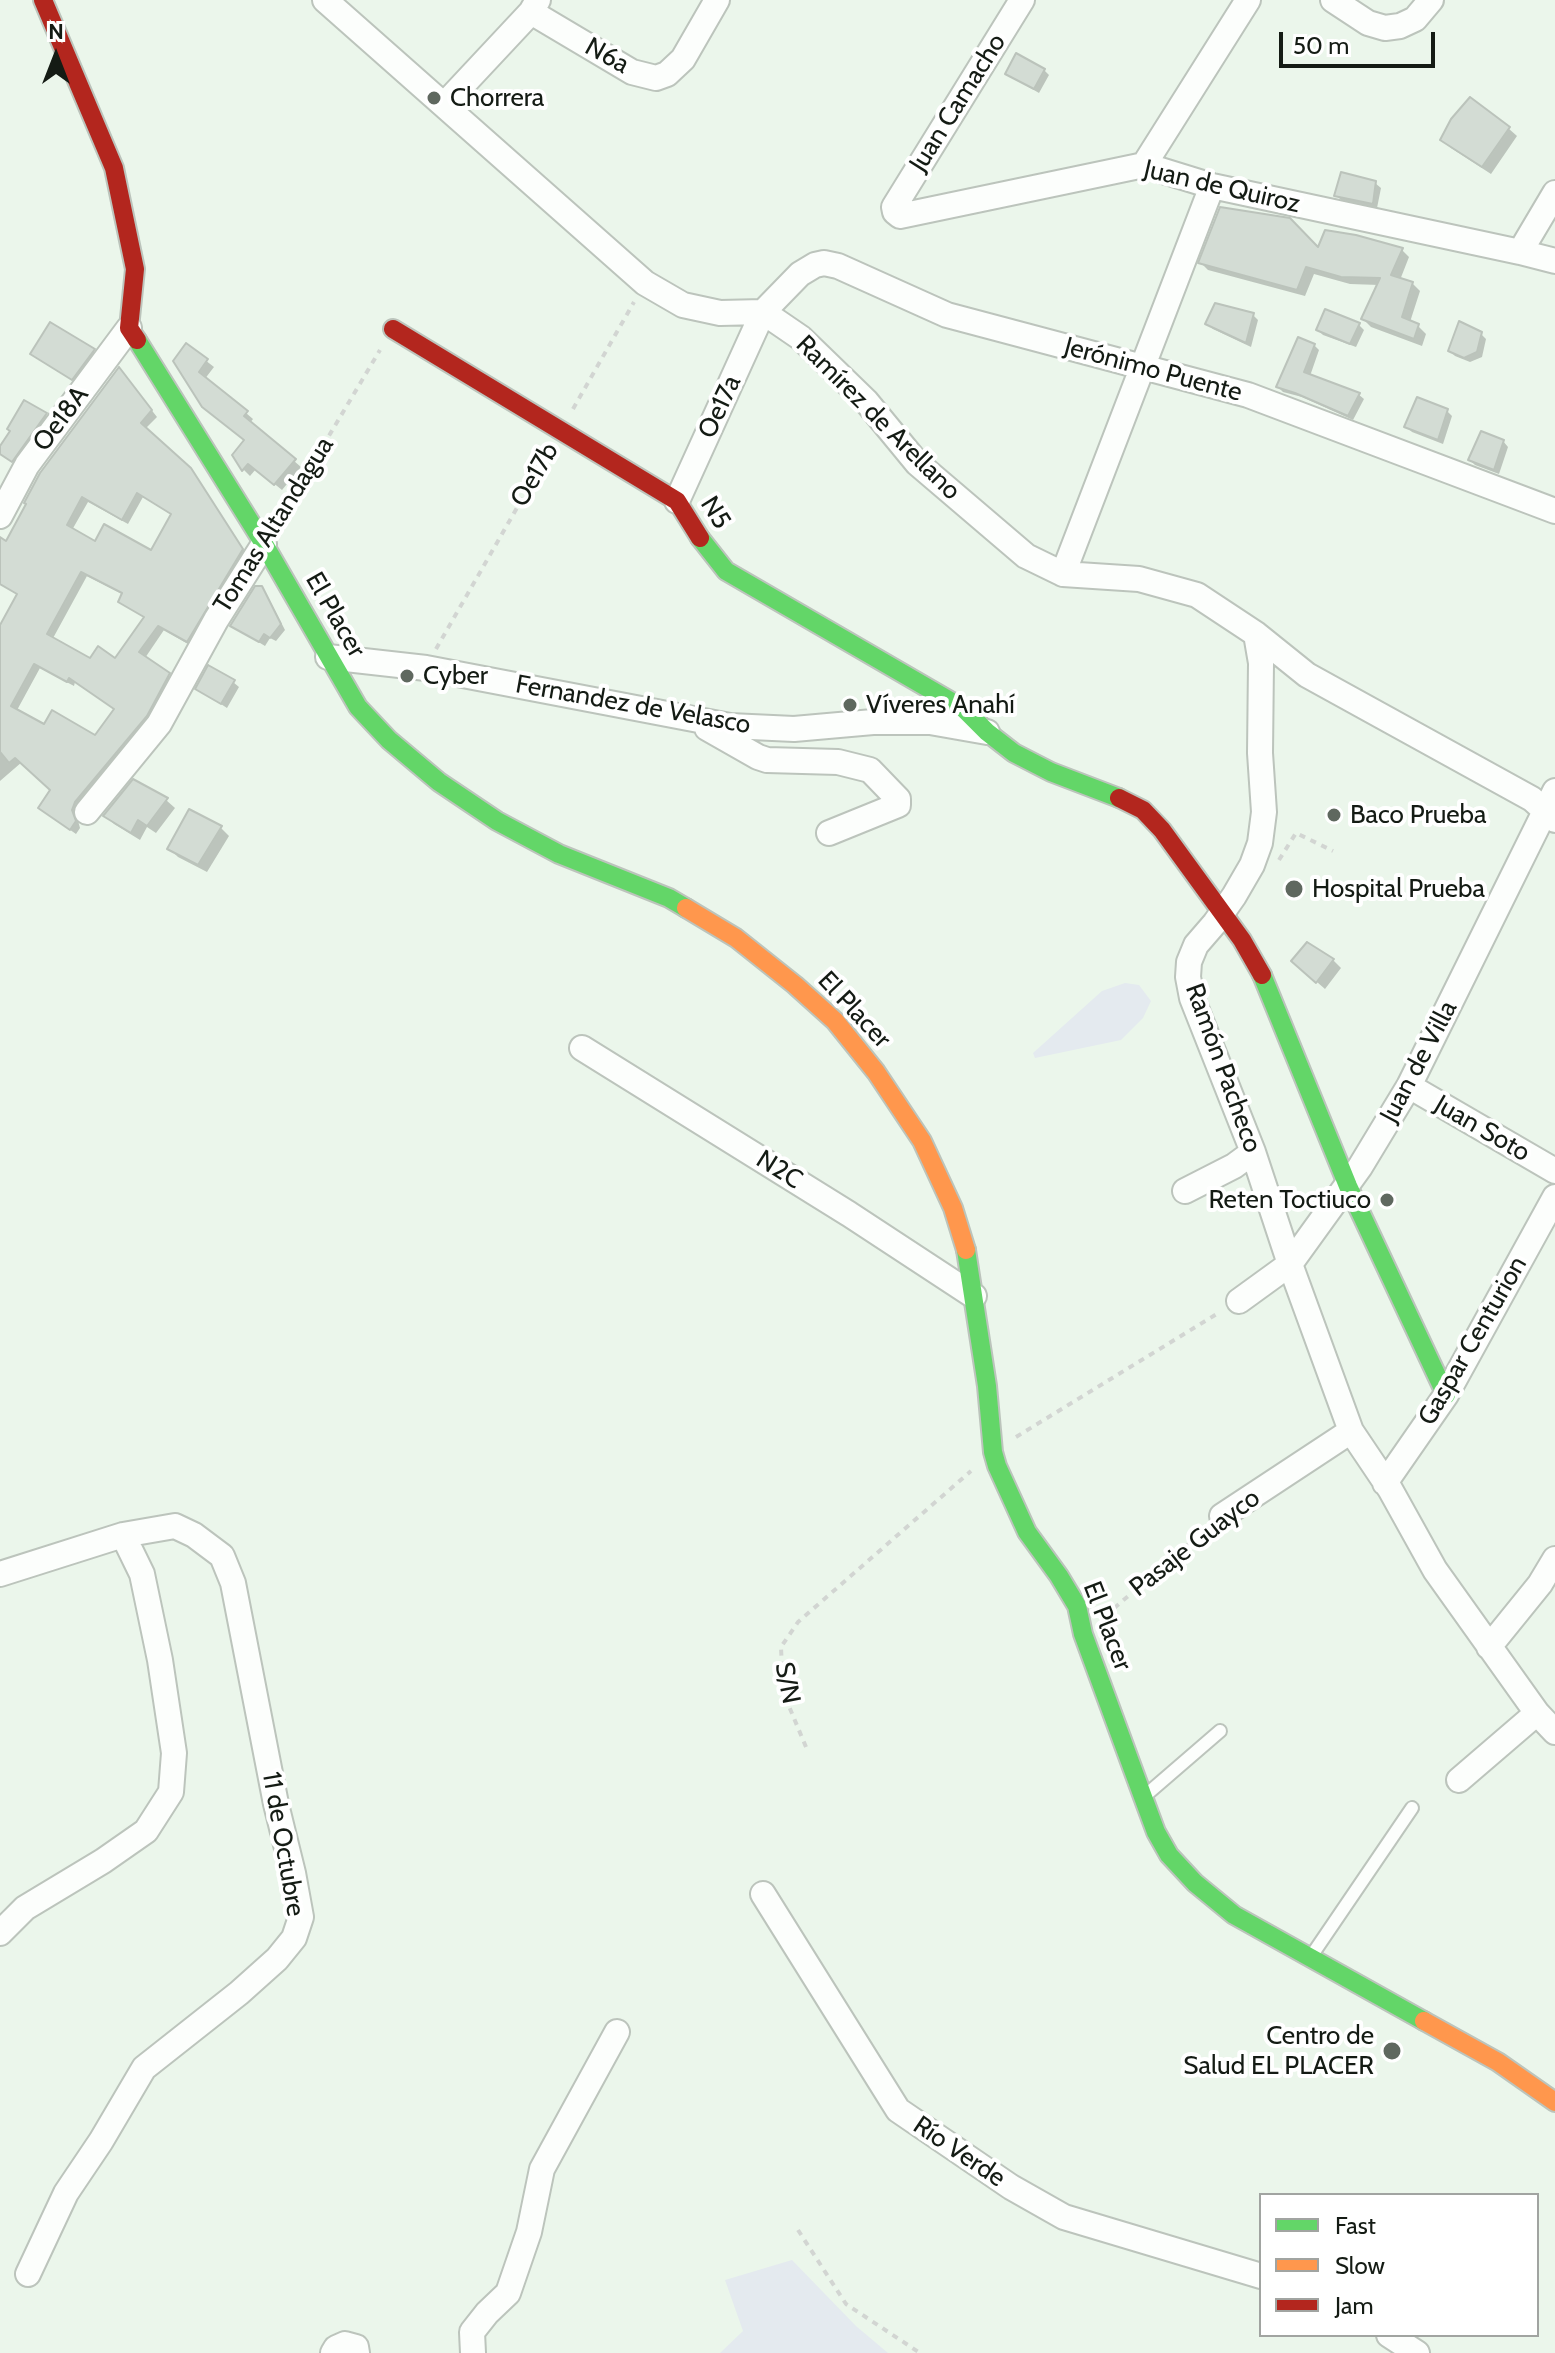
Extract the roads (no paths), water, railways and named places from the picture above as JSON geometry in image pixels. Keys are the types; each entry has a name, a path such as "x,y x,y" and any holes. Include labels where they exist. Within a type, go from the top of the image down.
{"street":[{"path":"43,0 114,168 135,269 129,328"},
{"path":"325,0 645,283 683,305 720,313 763,312"},
{"name":"N6a","path":"534,6 632,72 656,78 667,74 683,59 717,0"},
{"name":"Juan Camacho","path":"894,207 1022,0"},
{"path":"1144,165 1248,0"},
{"path":"1333,0 1368,23 1385,28 1415,19 1431,0"},
{"path":"444,105 534,6"},
{"name":"Juan de Quiroz","path":"894,207 900,216 906,216 1144,165 1212,186 1555,261"},
{"path":"1063,574 1212,186"},
{"path":"1520,252 1555,193"},
{"name":"Jerónimo Puente","path":"763,312 800,274 824,263 838,266 947,315 1248,395 1555,511"},
{"name":"Oe17a","path":"677,501 763,312"},
{"name":"Ramírez de Arellano","path":"763,312 801,338 866,401 917,463 1026,556 1063,574 1139,579 1197,595 1256,634 1307,675 1552,808"},
{"name":"Oe18A","path":"0,516 27,465 129,328"},
{"name":"El Placer","path":"129,328 264,544 358,707 389,740 439,782 497,821 559,854 669,898 736,938 835,1021 876,1072 922,1141 953,1208 967,1254 997,1466 1027,1532 1077,1606 1083,1634 1143,1797 1156,1832 1169,1855 1195,1883 1234,1915 1498,2062 1555,2102"},
{"name":"N5","path":"393,329 677,501 706,548 726,571 964,709 1014,753 1051,772 1143,810 1162,830 1223,912 1266,982 1348,1186 1446,1395"},
{"name":"Tomas Altandagua","path":"87,812 159,724 216,620 264,544"},
{"name":"Ramón Pacheco","path":"1256,634 1261,663 1260,753 1264,812 1260,843 1252,865 1223,912 1196,945 1189,962 1192,998 1253,1152 1351,1431 1435,1570 1537,1713 1555,1732"},
{"name":"Fernandez de Velasco","path":"328,657 426,668 730,726 794,729 873,722 930,722 987,732"},
{"path":"692,718 767,760 830,762 870,770 898,799 898,805 829,833"},
{"name":"Juan de Villa","path":"1239,1301 1290,1264 1348,1186 1409,1086 1552,808"},
{"name":"N2C","path":"582,1048 849,1214 974,1296"},
{"name":"Juan Soto","path":"1409,1086 1555,1171"},
{"path":"1185,1191 1234,1166 1253,1152"},
{"name":"Gaspar Centurion","path":"1385,1483 1446,1395 1555,1197"},
{"name":"Pasaje Guayco","path":"1222,1516 1351,1431"},
{"name":"11 de Octubre","path":"0,1574 123,1535 175,1526 194,1535 222,1556 233,1583 301,1917 294,1938 277,1959 144,2068 66,2193 28,2274"},
{"path":"0,1933 25,1908 146,1831 171,1792 174,1753 160,1660 142,1574 123,1535"},
{"path":"1489,1647 1548,1590 1555,1559"},
{"path":"1459,1780 1537,1713"},
{"name":"Río Verde","path":"763,1894 898,2110 1011,2187 1064,2217 1259,2275"},
{"path":"473,2353 472,2332 508,2293 529,2232 542,2169 617,2032"},
{"path":"1392,2337 1417,2353"},
{"path":"333,2353 345,2344 356,2347 357,2353"}],"lane":[{"path":"1143,1797 1220,1731"},
{"path":"1311,1958 1412,1808"}],"place":[{"name":"Chorrera","path":"434,98"},
{"name":"Cyber","path":"407,676"},
{"name":"Víveres Anahí","path":"850,705"},
{"name":"Baco Prueba","path":"1334,815"},
{"name":"Hospital Prueba","path":"1294,889"},
{"name":"Reten Toctiuco","path":"1387,1200"},
{"name":"Centro de Salud EL PLACER","path":"1392,2051"}]}
